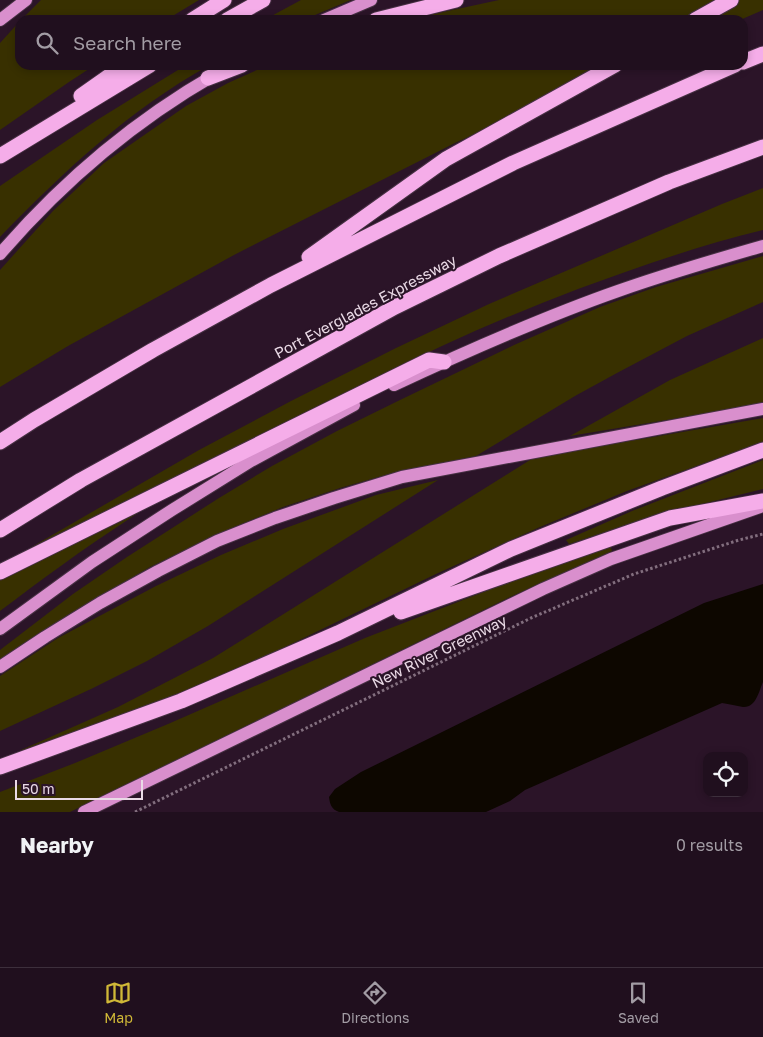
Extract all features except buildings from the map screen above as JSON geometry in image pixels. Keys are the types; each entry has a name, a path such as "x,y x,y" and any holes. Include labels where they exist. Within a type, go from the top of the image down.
{"highway":[{"path":"200,15 224,0"},
{"path":"236,15 263,0"},
{"path":"396,15 456,0"},
{"path":"704,15 731,0"},
{"path":"748,60 763,54"},
{"path":"0,152 118,70"},
{"path":"0,156 142,70"},
{"path":"208,78 229,70"},
{"path":"271,284 446,159 606,70"},
{"path":"0,442 153,350 271,284 514,163 724,70"},
{"name":"Port Everglades Expressway","path":"0,530 81,480 395,307 499,256 669,182 763,147"},
{"path":"0,572 429,360 444,362"},
{"path":"0,768 181,700 338,633 511,550 662,488 763,450"},
{"path":"338,633 670,518 763,501"}],"main road":[{"path":"0,14 12,0"},
{"path":"0,20 26,0"},
{"path":"336,15 371,0"},
{"path":"0,254 41,209 82,170 123,136 162,107 222,70"},
{"path":"0,630 92,562 172,510 251,461 361,401 444,362 558,313 676,271 763,246"},
{"path":"0,668 45,637 158,570 217,541 275,518 402,478 763,409"},
{"path":"84,812 543,589 611,559 763,506"}],"path":[{"name":"New River Greenway","path":"135,812 531,618 634,574 763,534"}],"shaded area":[{"path":"41,0 199,0 174,15 26,15"},
{"path":"301,0 351,0 315,15 273,15"},
{"path":"499,0 763,0 763,10 748,17 748,15 429,15"},
{"path":"15,26 15,70 87,70 0,130 0,43"},
{"path":"178,70 201,70 152,101 99,143 48,189 0,237 0,186 97,120"},
{"path":"257,70 619,70 455,143 234,255 68,346 0,387 0,270 53,211 104,163 186,106"},
{"path":"763,188 763,230 693,249 578,289 493,323 410,361 288,424 171,492 94,543 0,611 0,568 35,545 199,450 396,348 489,304"},
{"path":"763,256 763,302 687,336 617,373 476,456 396,472 340,488 283,507 222,532 150,567 71,613 0,660 0,650 73,594 127,557 272,466 337,431 514,345 600,307 656,287"},
{"path":"763,338 763,404 570,436 670,380"},
{"path":"763,418 763,442 627,491 540,527 436,574 217,680 26,759 21,750 118,707 213,658 538,455"},
{"path":"763,460 763,489 653,516 569,544 566,540 632,511"},
{"path":"438,480 208,626 147,661 0,731 0,676 58,638 156,586 221,555 283,529 376,495"},
{"path":"610,545 612,551 510,597 70,812 0,812 0,792 168,724 365,638"},
{"path":"763,584 763,682 751,705 743,707 722,703 525,790 510,801 486,812 339,812 331,806 329,797 335,789 361,772 704,603"}]}
